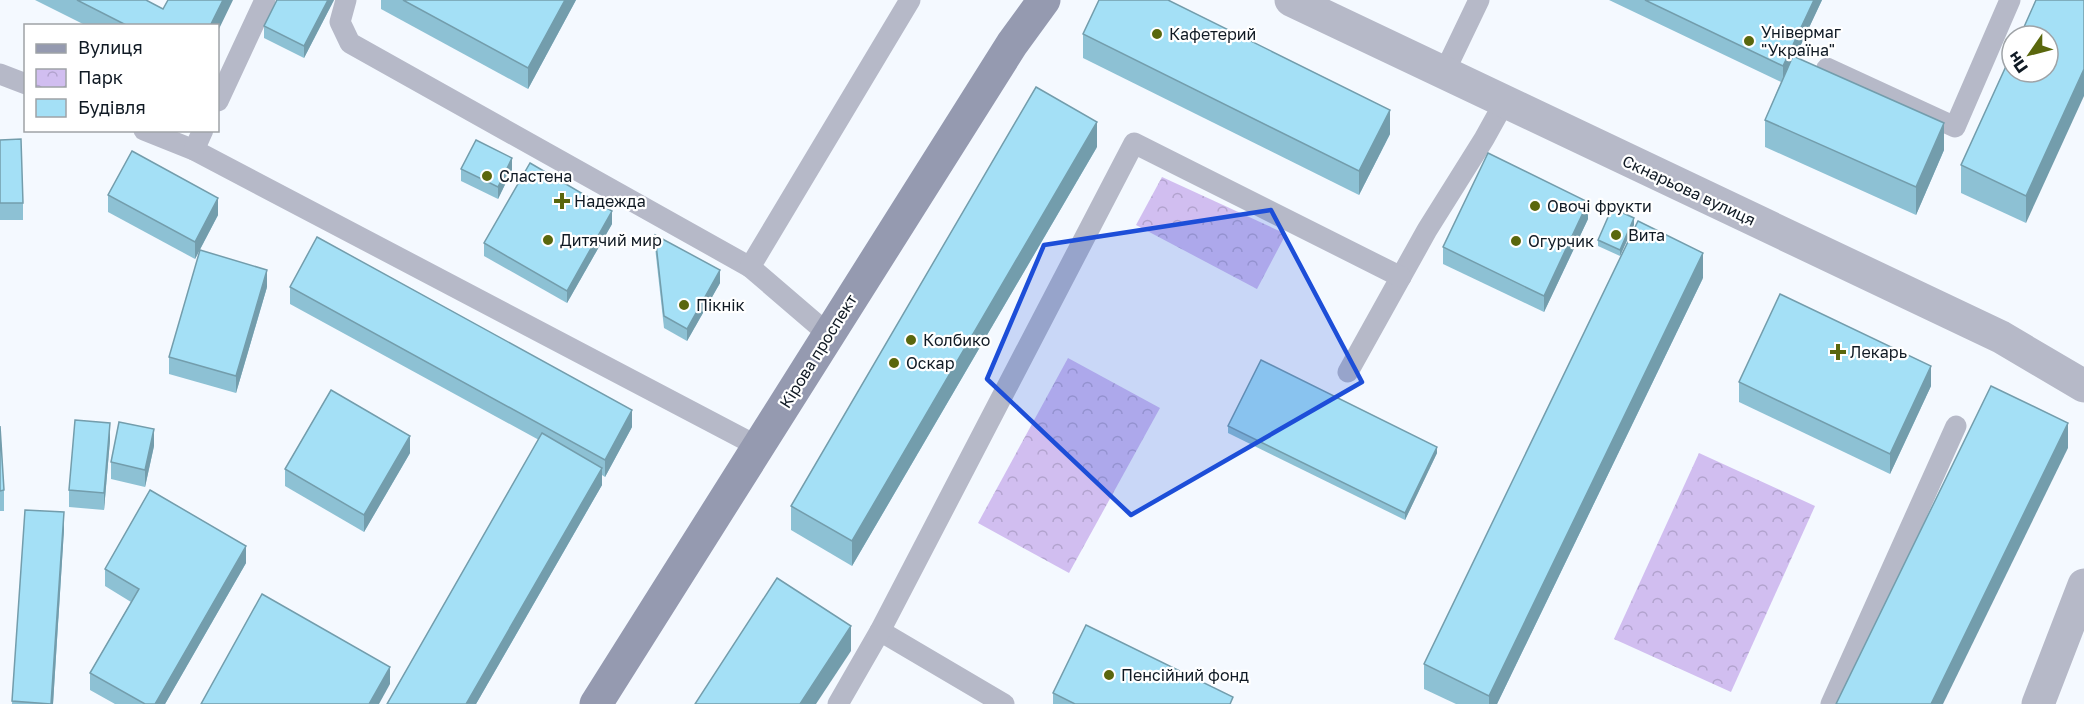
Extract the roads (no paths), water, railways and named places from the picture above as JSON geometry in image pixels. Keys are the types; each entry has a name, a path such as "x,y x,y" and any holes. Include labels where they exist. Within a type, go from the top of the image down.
{"street":[{"name":"Кірова проспект","path":"596,704 1012,44 1044,0"},
{"name":"Скнарьова вулиця","path":"1291,0 2001,337 2084,386"},
{"path":"2038,704 2084,585"}],"lane":[{"path":"219,98 265,0"},
{"path":"346,0 340,22 350,43 750,267 828,334"},
{"path":"750,267 910,0"},
{"path":"1444,73 1479,0"},
{"path":"1827,68 1955,127 2010,0"},
{"path":"0,74 24,83"},
{"path":"1348,372 1401,277 1504,103"},
{"path":"149,132 194,150 759,447"},
{"path":"194,150 202,132"},
{"path":"838,704 880,631 1134,143 1401,277"},
{"path":"1831,704 1956,426"},
{"path":"880,631 1004,704"}],"place":[{"name":"Кафетерий","path":"1157,34"},
{"name":"Універмаг \"Україна\"","path":"1749,41"},
{"name":"Сластена","path":"487,176"},
{"name":"Надежда","path":"562,201"},
{"name":"Овочі фрукти","path":"1535,206"},
{"name":"Вита","path":"1616,235"},
{"name":"Дитячий мир","path":"548,240"},
{"name":"Огурчик","path":"1516,241"},
{"name":"Пікнік","path":"684,305"},
{"name":"Колбико","path":"911,340"},
{"name":"Лекарь","path":"1838,352"},
{"name":"Оскар","path":"894,363"},
{"name":"Пенсійний фонд","path":"1109,675"}]}
